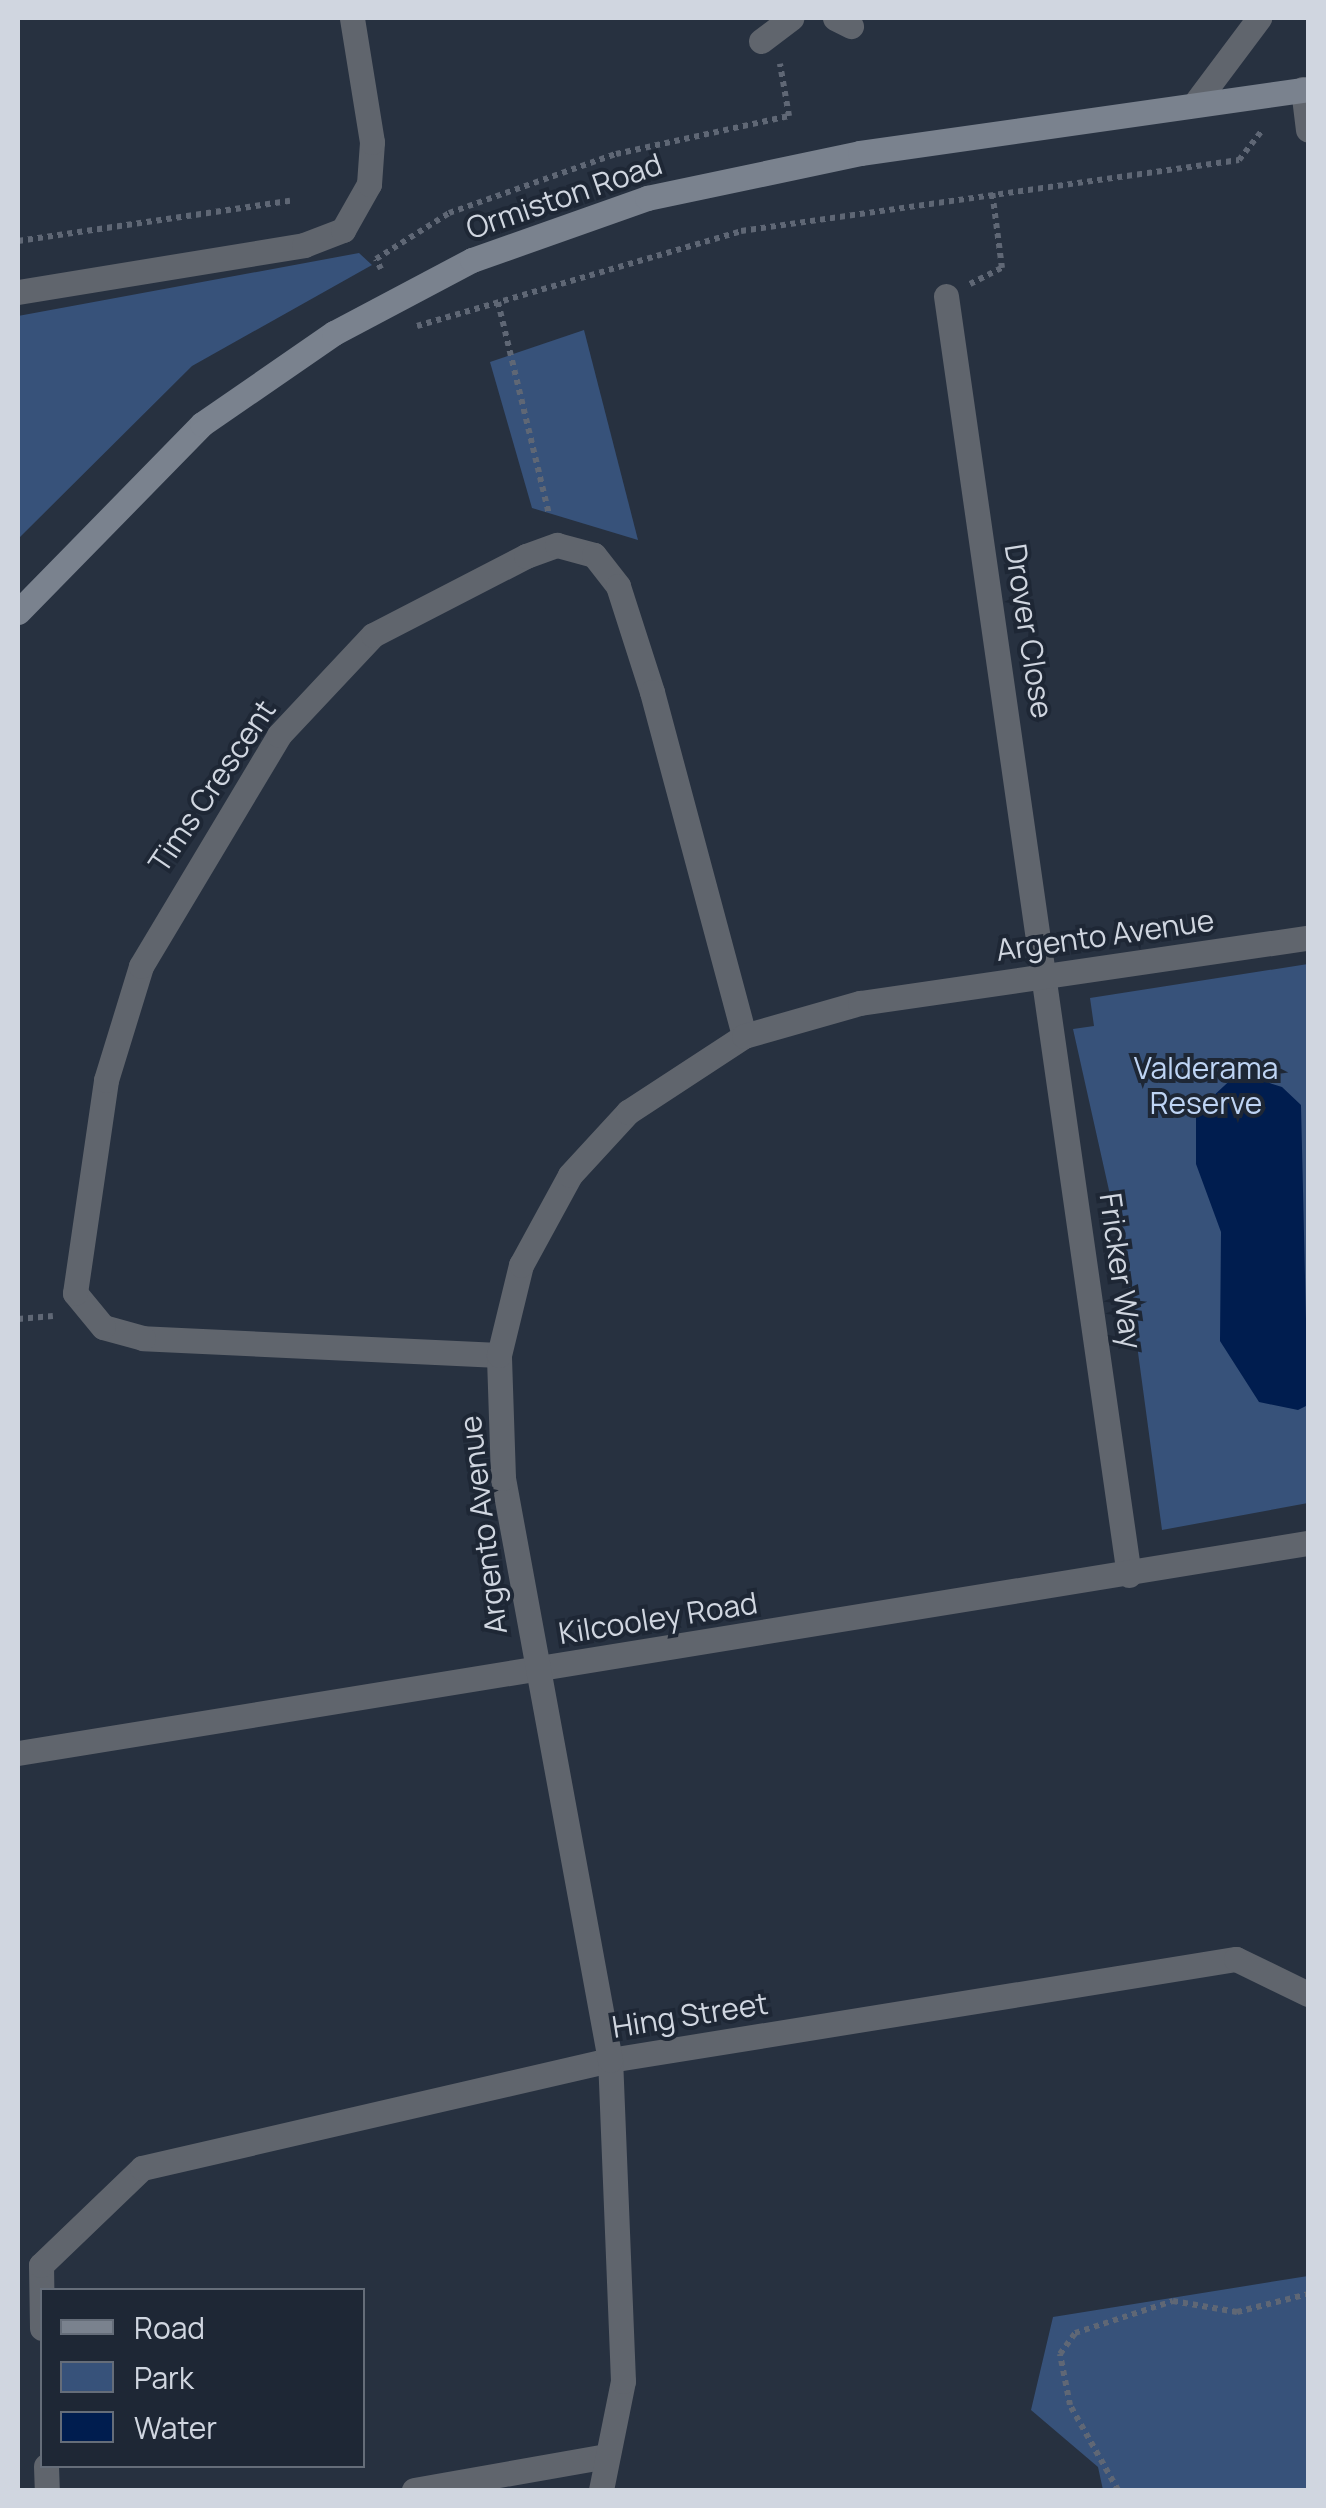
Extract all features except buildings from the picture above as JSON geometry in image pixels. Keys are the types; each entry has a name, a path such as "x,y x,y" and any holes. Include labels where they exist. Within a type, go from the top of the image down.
{"main road":[{"name":"Ormiston Road","path":"18,612 202,424 334,332 472,260 647,198 860,153 1196,101 1306,89"}],"street":[{"path":"18,292 304,246 343,230 369,184 372,142 352,18"},
{"path":"770,47 791,18"},
{"path":"1196,101 1259,18"},
{"path":"1306,89 1308,130"},
{"name":"Drover Close","path":"946,296 1048,976"},
{"path":"557,545 594,555 618,586 744,1036"},
{"name":"Tims Crescent","path":"499,1356 143,1338 104,1327 75,1293 106,1080 141,966 259,766 373,635 557,545"},
{"name":"Argento Avenue","path":"601,2490 624,2362 610,2060 533,1671 503,1478 499,1356 520,1265 570,1175 628,1112 744,1036 860,1003 1308,938"},
{"name":"Fricker Way","path":"1048,976 1129,1575"},
{"name":"Kilcooley Road","path":"18,1753 1308,1543"},
{"name":"Hing Street","path":"41,2288 41,2264 103,2214 142,2168 610,2060 1236,1959 1308,1994"},
{"path":"414,2490 606,2456"}],"path":[{"path":"381,268 376,259 450,213 616,154 789,116 770,47"},
{"path":"408,326 498,302 678,244 992,191 1239,160 1249,142"},
{"path":"946,296 1002,268 992,191"},
{"path":"18,242 290,201"},
{"path":"498,302 557,545"},
{"path":"1118,2490 1085,2428 1060,2354 1075,2332 1173,2301 1236,2312 1308,2294"}],"green space":[{"path":"359,253 372,265 192,366 18,539 18,316"},
{"path":"584,330 638,540 532,508 490,362"},
{"name":"Valderama Reserve","path":"1308,964 1308,1503 1162,1530 1127,1271 1073,1029 1094,1026 1090,998"},
{"path":"1308,2276 1308,2490 1103,2490 1098,2467 1031,2410 1053,2317"}],"water":[{"path":"1238,1073 1282,1087 1301,1105 1308,1405 1298,1410 1259,1402 1220,1341 1221,1232 1196,1164 1196,1112"}]}
